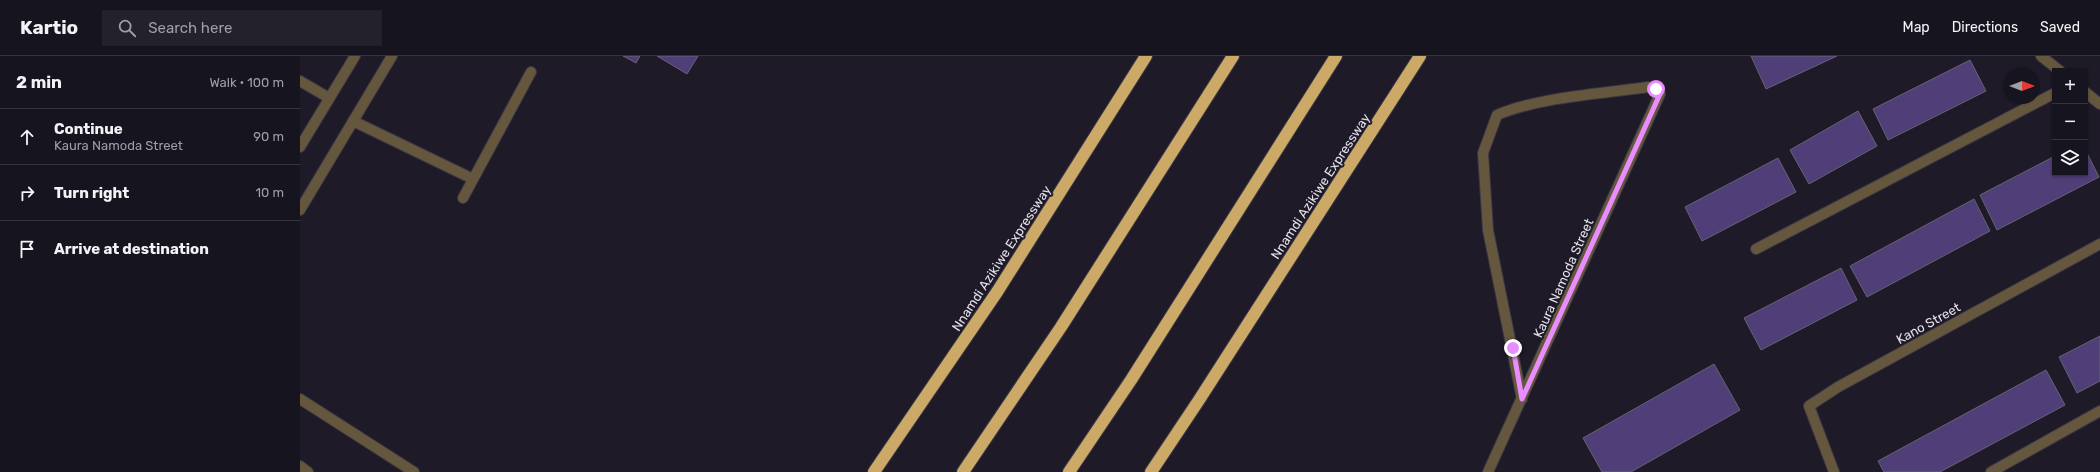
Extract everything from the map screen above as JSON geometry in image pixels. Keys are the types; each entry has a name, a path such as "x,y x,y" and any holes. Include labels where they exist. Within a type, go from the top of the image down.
{"highway":[{"name":"Nnamdi Azikiwe Expressway","path":"874,472 997,292 1146,56"},
{"path":"963,472 1061,328 1233,56"},
{"path":"1069,472 1131,380 1336,56"},
{"name":"Nnamdi Azikiwe Expressway","path":"1151,472 1199,400 1420,56"}],"street":[{"path":"300,147 354,56"},
{"path":"300,210 392,56"},
{"path":"2041,56 2056,68"},
{"path":"463,198 531,72"},
{"path":"300,81 330,98"},
{"name":"Kaura Namoda Street","path":"1488,472 1522,399 1660,94 1656,89 1648,87 1532,104 1497,115 1483,152 1488,230 1522,399"},
{"path":"1756,249 2052,94"},
{"path":"2088,94 2100,104"},
{"path":"353,121 473,180"},
{"name":"Kano Street","path":"1834,472 1809,406 1838,387 2100,244"},
{"path":"300,399 414,472"},
{"path":"1991,472 2100,411"},
{"path":"300,466 308,472"}],"building":[{"path":"623,56 640,56 636,63"},
{"path":"657,56 698,56 687,74"},
{"path":"1751,56 1837,56 1766,89"},
{"path":"1970,60 1986,91 1888,140 1873,109"},
{"path":"1858,111 1877,146 1809,184 1790,150"},
{"path":"2088,155 2099,177 1997,230 1980,195 2052,158 2052,176 2088,176"},
{"path":"1778,158 1796,192 1702,241 1685,207"},
{"path":"1974,199 1990,231 1867,297 1850,266"},
{"path":"1841,268 1857,300 1761,350 1744,318"},
{"path":"2100,336 2100,381 2077,393 2059,357"},
{"path":"1714,364 1740,410 1631,472 1602,472 1583,438"},
{"path":"2046,370 2065,405 1940,472 1884,472 1878,461"}],"route":[{"path":"1513,348 1522,399 1660,94 1656,89"}]}
